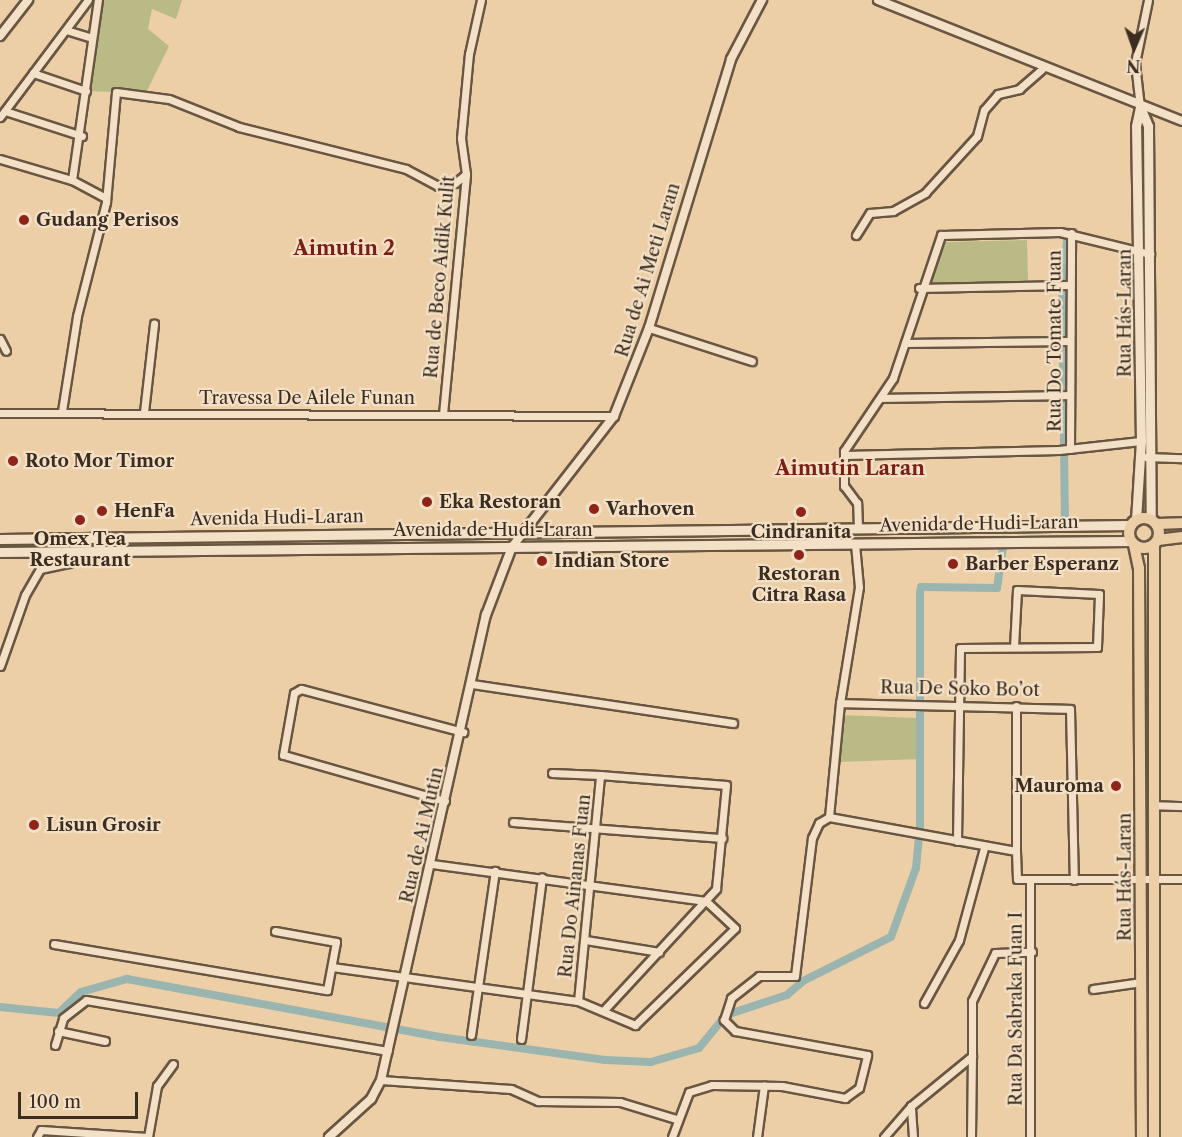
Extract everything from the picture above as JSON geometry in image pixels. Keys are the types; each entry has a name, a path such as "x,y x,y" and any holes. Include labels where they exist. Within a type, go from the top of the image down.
{"main road":[{"name":"Rua Hás-Laran","path":"1140,107 1148,126 1141,441 1156,543 1148,798 1141,880 1142,1137"},
{"name":"Rua Hás-Laran","path":"1146,253 1145,457 1133,523 1132,543 1154,879 1154,1137"},
{"name":"Avenida Hudi-Laran","path":"0,538 1133,523"},
{"path":"1133,523 1182,524"},
{"path":"1132,543 1156,543 1182,537"},
{"name":"Avenida de Hudi-Laran","path":"0,552 1132,543"}],"street":[{"path":"1,32 28,0"},
{"path":"81,136 3,114 88,0"},
{"path":"72,180 81,136 98,0"},
{"name":"Rua de Beco Aidik Kulit","path":"443,414 466,174 462,126 481,0"},
{"name":"Rua de Ai Meti Laran","path":"529,531 614,416 649,328 731,59 762,0"},
{"path":"878,0 1042,69 1182,121"},
{"name":"Rua Hás-Laran","path":"1140,107 1136,63 1148,0"},
{"path":"66,30 92,38"},
{"path":"856,235 870,213 893,211 925,193 977,136 984,110 998,94 1019,89 1042,69"},
{"path":"33,73 86,92"},
{"path":"62,411 78,316 106,198 115,96 121,91 169,99 239,127 406,169 438,186 455,183 466,174"},
{"path":"0,159 72,180 106,198"},
{"path":"858,527 857,503 844,486 844,454 881,398 905,343 920,288 941,235 1060,232 1146,253"},
{"name":"Rua Do Tomate Fuan","path":"1070,449 1068,285 1071,233"},
{"path":"920,288 1068,285"},
{"path":"144,412 154,324"},
{"path":"649,328 752,362"},
{"path":"0,339 6,351"},
{"path":"905,343 1069,341"},
{"path":"881,398 1069,395"},
{"name":"Travessa De Ailele Funan","path":"0,412 614,416"},
{"path":"844,454 1059,450 1141,441"},
{"path":"1145,457 1182,458"},
{"name":"Rua de Ai Mutin","path":"329,1137 371,1099 381,1080 434,864 445,801 463,732 486,615 512,547 529,531"},
{"path":"672,1137 676,1119 689,1092 712,1085 764,1085 845,1098 860,1088 867,1055 735,1031 724,1020 731,998 759,976 795,976 813,838 829,817 840,703 859,587 855,544"},
{"path":"0,666 40,569 69,563 78,552"},
{"path":"957,841 960,648 1097,647 1100,594 1017,590 1014,647"},
{"path":"472,684 733,723"},
{"path":"445,801 284,755 294,693 301,689 463,732"},
{"name":"Rua De Soko Bo’ot","path":"840,703 1062,705 1073,714 1074,880"},
{"path":"1016,706 1017,879 1182,879"},
{"path":"552,773 600,775"},
{"name":"Rua Do Ainanas Fuan","path":"578,1001 593,885 600,775 726,785 719,876 706,901 603,1011"},
{"path":"1148,798 1182,806"},
{"path":"829,817 984,848 1016,851"},
{"path":"513,822 722,838"},
{"path":"924,1003 959,940 984,848"},
{"path":"332,967 578,1001 635,1025 735,928 706,901 434,864"},
{"path":"471,1035 480,986 495,871"},
{"path":"521,1039 542,877"},
{"name":"Rua Da Sabraka Fuan I","path":"1030,880 1032,952 1030,1137"},
{"path":"54,944 324,991 332,967 336,942 275,931"},
{"path":"586,940 659,952"},
{"path":"971,1137 972,1001 995,953 1032,952"},
{"path":"1093,988 1142,982"},
{"path":"55,1045 58,1031 69,1010 86,1000 388,1051"},
{"path":"58,1031 105,1041"},
{"path":"884,1137 911,1106 972,1056"},
{"path":"37,1137 41,1130 148,1137 157,1086 173,1064"},
{"path":"381,1080 511,1089 548,1102 620,1102 676,1119"},
{"path":"757,1137 764,1085"},
{"path":"911,1106 913,1137"}],"green space":[{"path":"98,0 182,0 176,19 152,9 148,29 169,46 146,93 86,91"},
{"path":"1027,240 1028,283 927,286 946,242"},
{"path":"841,715 918,718 920,759 838,762"}],"waterway":[{"path":"1065,526 1062,292 1068,231"},
{"path":"0,1007 59,1013 81,992 127,979 440,1037 605,1060 651,1062 699,1048 726,1015 787,995 803,981 891,937 916,868 920,826 921,587 997,588 1004,540"}],"place":[{"name":"Gudang Perisos","path":"24,220"},
{"name":"Roto Mor Timor","path":"13,461"},
{"name":"Eka Restoran","path":"427,502"},
{"name":"Varhoven","path":"594,509"},
{"name":"HenFa","path":"102,511"},
{"name":"Cindranita","path":"801,512"},
{"name":"Omex Tea Restaurant","path":"80,520"},
{"name":"Restoran Citra Rasa","path":"799,555"},
{"name":"Indian Store","path":"542,561"},
{"name":"Barber Esperanz","path":"953,564"},
{"name":"Mauroma","path":"1116,786"},
{"name":"Lisun Grosir","path":"34,825"}],"district":[{"name":"Aimutin 2","path":"344,248"},
{"name":"Aimutin Laran","path":"850,468"}]}
